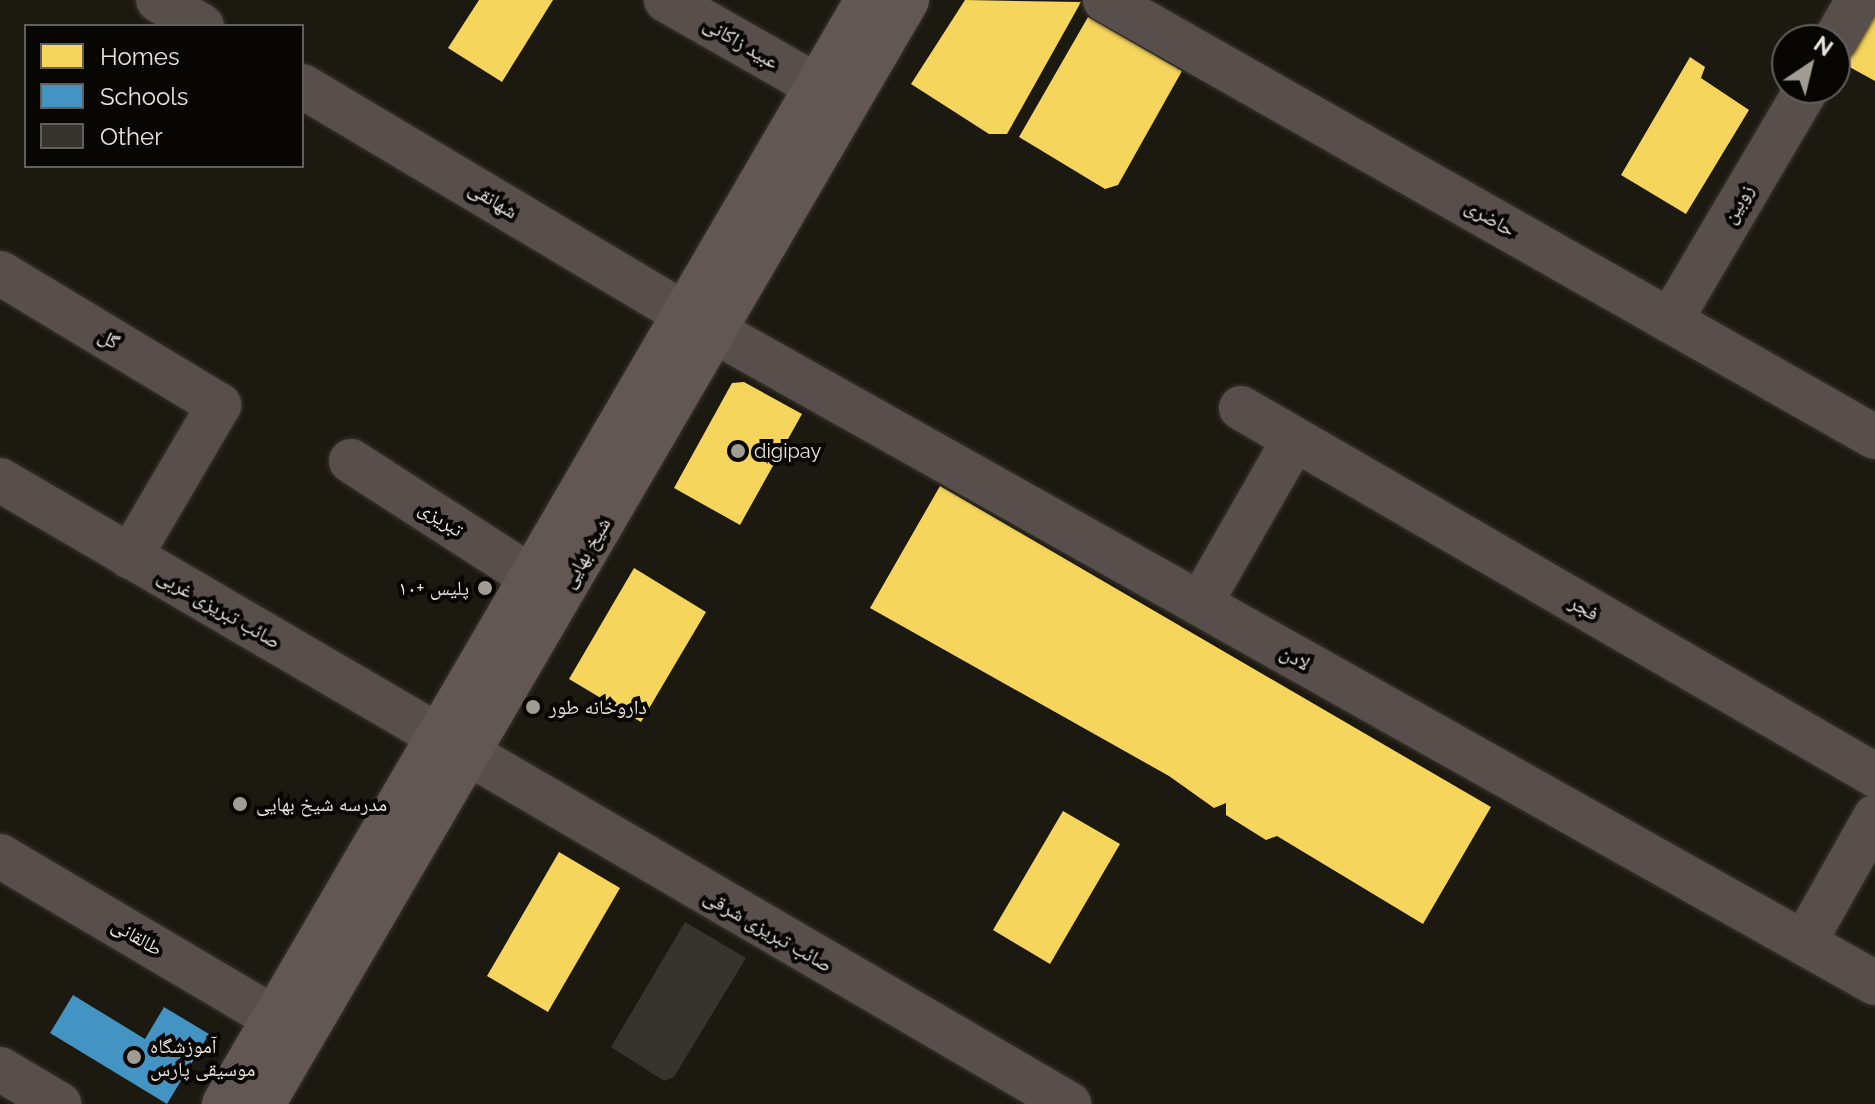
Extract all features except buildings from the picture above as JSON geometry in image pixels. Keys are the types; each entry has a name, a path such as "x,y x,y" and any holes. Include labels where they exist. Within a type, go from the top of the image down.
{"main road":[{"name":"شیخ بهایی","path":"263,1104 452,748 700,323 817,86 867,0"},
{"name":"شیخ بهایی","path":"224,1104 274,1018 452,748 531,577 700,323 907,0"}],"street":[{"path":"158,0 199,24"},
{"name":"عبید زاکانی","path":"666,0 817,86"},
{"name":"حاضری","path":"1105,0 1875,437"},
{"path":"1844,24 1858,0"},
{"name":"شهانقی","path":"304,87 700,323"},
{"name":"زوبین","path":"1670,321 1798,104"},
{"name":"گل","path":"0,273 219,405 130,557"},
{"name":"لادن","path":"700,323 1875,983"},
{"name":"فجر","path":"1241,408 1875,775"},
{"path":"1200,604 1294,440"},
{"name":"تبریزی","path":"351,461 531,577"},
{"name":"صائب تبریزی غربی","path":"0,480 452,748"},
{"name":"صائب تبریزی شرقی","path":"452,748 1069,1104"},
{"path":"1804,943 1875,817"},
{"name":"طالقانی","path":"0,856 274,1018"},
{"path":"0,1069 59,1104"}],"place":[{"name":"digipay","path":"738,451"},
{"name":"پلیس +۱۰","path":"485,588"},
{"name":"داروخانه طور","path":"533,707"},
{"name":"مدرسه شیخ بهایی","path":"240,804"},
{"name":"آموزشگاه موسیقی پارس","path":"134,1057"}]}
